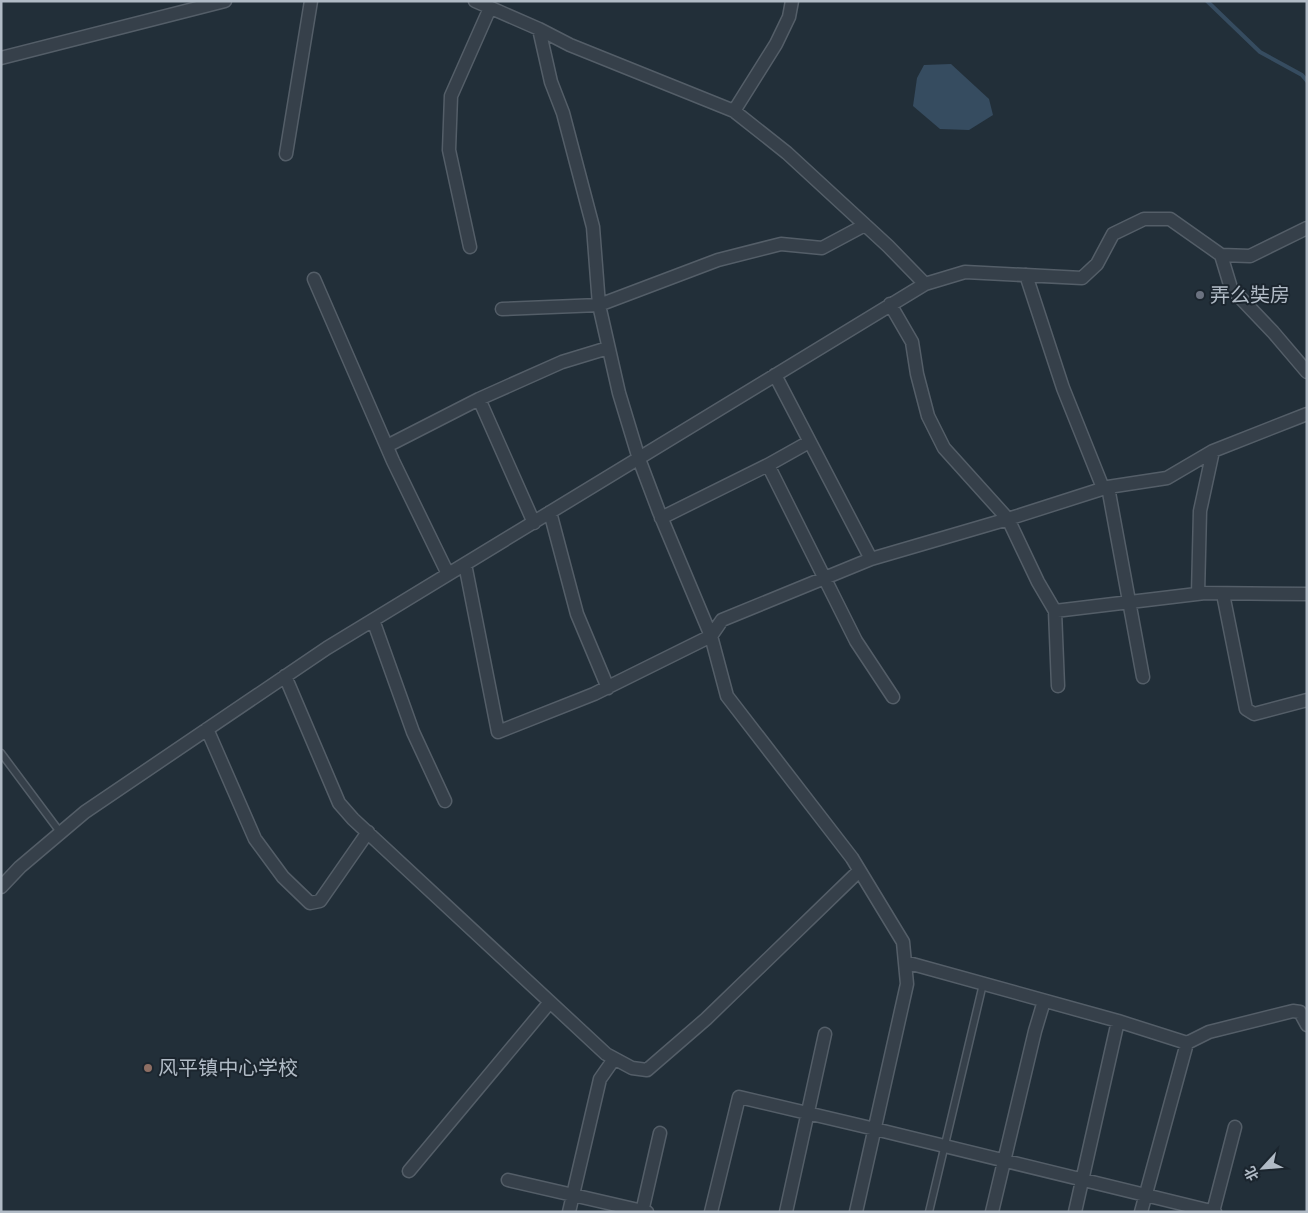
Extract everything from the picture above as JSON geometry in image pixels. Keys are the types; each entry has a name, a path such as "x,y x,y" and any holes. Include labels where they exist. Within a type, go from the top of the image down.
{"street":[{"path":"1,58 225,1"},
{"path":"286,154 311,1"},
{"path":"474,1 539,28 570,45 734,111 788,153 888,246 925,284"},
{"path":"734,111 776,44 789,18 792,1"},
{"path":"470,247 449,150 451,96 490,8"},
{"path":"539,28 551,82 563,113 593,227 599,305 619,393 639,459 661,518 711,636 727,696 852,858 903,942 907,984 856,1212"},
{"path":"1,887 20,867 84,812 327,648 925,284 965,272 1082,278 1097,264 1113,234 1144,218 1170,220 1221,255 1250,256 1307,228"},
{"path":"502,309 599,305 718,260 763,248 781,244 822,248 865,225"},
{"path":"1221,255 1232,288 1307,372"},
{"path":"1026,275 1063,388 1105,488 1143,677"},
{"path":"314,279 387,446 448,574"},
{"path":"890,304 912,342 917,374 928,416 944,448 1008,519 1038,582 1056,611 1058,686"},
{"path":"387,446 479,399 562,362 608,348"},
{"path":"775,375 871,559"},
{"path":"479,399 534,523"},
{"path":"465,564 498,732 608,688 711,636 722,620 871,559 1008,519 1105,488 1167,478 1213,451 1307,414"},
{"path":"661,518 810,442"},
{"path":"1198,594 1200,512 1213,451"},
{"path":"768,465 856,641 893,697"},
{"path":"550,512 577,614 608,688"},
{"path":"1056,611 1198,594 1307,594"},
{"path":"1223,594 1246,709 1254,714 1307,700"},
{"path":"698,606 722,620"},
{"path":"373,620 413,732 445,801"},
{"path":"285,676 339,803 353,819 606,1054 632,1068 647,1070 706,1019 859,871"},
{"path":"207,729 255,839 283,877 310,903 320,901 368,832"},
{"path":"905,962 1118,1021 1187,1043 1209,1032 1293,1011 1304,1011 1307,1025"},
{"path":"992,1212 1035,1031 1044,1001"},
{"path":"409,1171 550,1002"},
{"path":"1075,1212 1118,1021"},
{"path":"786,1212 825,1034"},
{"path":"1141,1212 1187,1043"},
{"path":"569,1212 600,1079 614,1059"},
{"path":"711,1212 739,1098 1004,1160 1213,1212 1235,1127"},
{"path":"508,1180 644,1211 660,1133"}],"lane":[{"path":"1,754 60,832"},
{"path":"929,1212 983,984"}],"water":[{"path":"951,64 989,99 993,115 969,130 940,129 913,106 917,78 924,65"}],"waterway":[{"path":"1207,1 1260,52 1302,75 1307,81"}],"place":[{"name":"弄么奘房","path":"1200,295"},
{"name":"风平镇中心学校","path":"148,1068"}]}
